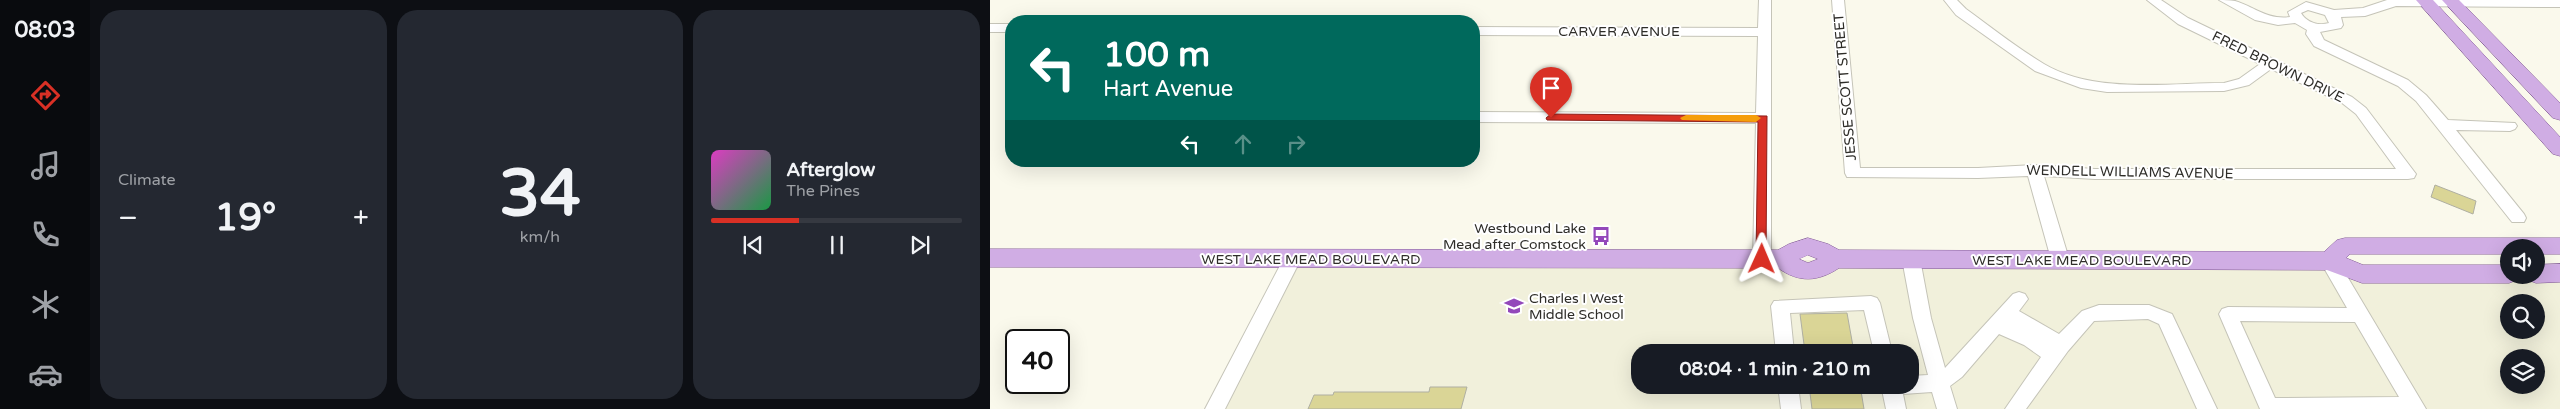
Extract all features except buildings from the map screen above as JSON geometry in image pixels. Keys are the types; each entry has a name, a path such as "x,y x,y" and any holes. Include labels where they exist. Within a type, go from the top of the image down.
{"main road":[{"path":"2425,1 2560,149"},
{"path":"2451,1 2558,111"},
{"path":"2483,64 2506,76 2535,102 2558,111"},
{"path":"2329,261 2344,246 2560,246"},
{"name":"WEST LAKE MEAD BOULEVARD","path":"990,258 1772,259 1799,271 1808,272 1817,272 1835,259 2329,261 2362,274 2500,274"},
{"path":"2545,274 2560,273"}],"street":[{"path":"1765,0 1763,118 1772,259"},
{"name":"JESSE SCOTT STREET","path":"1838,0 1853,173"},
{"path":"1950,0 1961,12 2040,68 2082,84 2107,88 2224,87 2244,82 2270,63"},
{"name":"FRED BROWN DRIVE","path":"2153,0 2184,21 2347,100 2361,111 2408,174"},
{"path":"2224,0 2266,20 2284,22 2297,19 2314,27 2333,27 2332,15"},
{"path":"2332,15 2348,8 2357,0"},
{"path":"2332,15 2365,12 2385,1 2560,3"},
{"path":"2297,19 2294,12 2300,7 2313,6 2332,15 2362,23 2383,15 2392,9 2418,8 2425,1"},
{"path":"2314,27 2315,39 2319,43 2402,82 2421,98 2518,218"},
{"path":"990,28 1005,28"},
{"name":"CARVER AVENUE","path":"1480,31 1765,32"},
{"path":"1480,117 1763,118"},
{"path":"2444,125 2510,126"},
{"path":"2034,170 2060,260"},
{"name":"WENDELL WILLIAMS AVENUE","path":"1853,173 1978,173 2034,170 2095,174 2408,174"},
{"path":"1216,409 1292,258"},
{"path":"1911,259 1922,318 1947,409"},
{"path":"2329,261 2415,408"},
{"path":"1784,344 1780,306 1870,303 1881,344"},
{"path":"1919,384 1940,383 1955,371 2007,312 2031,340 2058,350"},
{"path":"2015,409 2058,350 2088,316 2099,312 2149,312 2166,319 2207,409"},
{"path":"2361,315 2228,314 2268,407 2415,408"},
{"path":"1789,394 1791,409"},
{"path":"1893,394 1896,409"}],"shaded area":[{"path":"1292,259 2329,261 2500,276 2500,284 2545,284 2545,280 2560,281 2560,409 1215,409"}],"slow traffic":[{"path":"1686,118 1756,118"}],"place":[{"name":"Westbound Lake Mead after Comstock","path":"1601,236"},
{"name":"Charles I West Middle School","path":"1514,306"}],"route":[{"path":"1551,118 1763,118 1762,259"}]}
